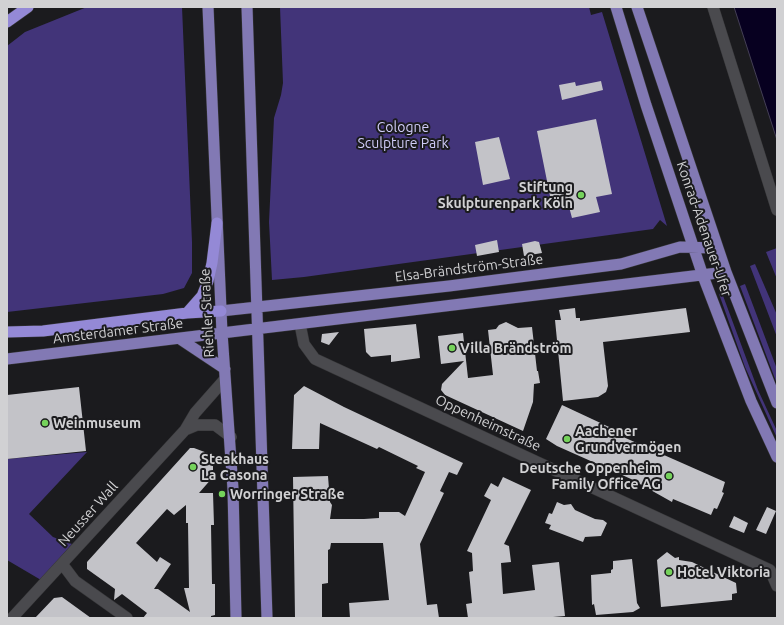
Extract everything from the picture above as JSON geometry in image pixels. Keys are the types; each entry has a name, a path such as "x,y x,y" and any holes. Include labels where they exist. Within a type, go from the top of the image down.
{"highway":[{"path":"7,22 28,7"},
{"path":"187,313 202,296 208,281 217,223"},
{"path":"7,332 43,331 187,313 221,311"}],"main road":[{"name":"Riehler Straße","path":"208,7 222,333 231,436 236,618"},
{"path":"247,7 267,618"},
{"name":"Konrad-Adenauer-Ufer","path":"616,7 692,247 751,401 777,457"},
{"name":"Konrad-Adenauer-Ufer","path":"637,7 726,272 777,403"},
{"name":"Elsa-Brändström-Straße","path":"221,311 437,288 621,264 680,247 718,248"},
{"path":"257,330 726,272"},
{"name":"Amsterdamer Straße","path":"7,359 257,330"},
{"path":"180,339 225,374"}],"street":[{"path":"713,7 777,210"},
{"name":"Oppenheimstraße","path":"300,324 304,344 315,359 774,568 777,586"},
{"name":"Neusser Wall","path":"12,618 185,430 225,374"},
{"path":"185,430 197,425 215,425 231,436"},
{"path":"62,565 76,581 127,618"}],"green space":[{"path":"87,7 182,7 192,273 184,288 163,294 7,312 7,46 25,32"},
{"name":"Cologne Sculpture Park","path":"280,7 589,7 591,15 602,12 667,226 660,220 653,229 304,277 272,280 269,222 274,118 283,83"},
{"path":"777,248 777,279 766,252"},
{"path":"755,264 777,315 777,337 750,266"},
{"path":"745,284 777,369 777,384 740,286"},
{"path":"722,293 758,390 777,431 777,438 745,367 719,294"},
{"path":"87,452 29,514 53,537 72,544 41,580 7,560 7,459"}],"shaded area":[{"path":"734,7 777,7 777,140"}],"building":[{"path":"601,81 603,90 562,100 559,85 575,82 576,86"},
{"path":"596,119 612,194 596,197 600,212 572,218 568,203 552,206 537,131"},
{"path":"499,137 510,179 483,185 475,142"},
{"path":"497,240 499,252 477,256 475,245"},
{"path":"535,241 539,242 542,253 524,256 522,244"},
{"path":"575,308 576,318 580,318 580,321 686,308 690,332 603,342 608,386 606,392 598,397 563,401 555,320 561,320 559,310"},
{"path":"506,322 518,328 532,327 537,371 540,383 534,384 533,402 523,431 445,395 441,390 442,384 464,361 441,364 438,336 463,333 468,378 493,375 488,330 496,329 499,325"},
{"path":"416,324 420,358 391,362 391,355 371,357 366,352 364,329"},
{"path":"339,332 329,345 321,342 322,334"},
{"path":"304,386 344,407 463,463 457,475 449,472 440,491 444,493 420,544 427,605 437,604 439,618 350,618 349,603 389,600 383,543 331,543 330,549 328,550 328,583 322,584 322,618 295,618 293,477 328,476 330,502 332,505 330,519 364,519 379,518 379,512 399,512 405,516 425,472 416,468 418,466 379,447 377,449 320,423 319,449 292,449 294,395"},
{"name":"Weinmuseum","path":"79,387 86,451 7,459 7,395"},
{"path":"562,405 622,433 621,436 725,482 722,492 724,493 717,509 714,508 711,515 673,499 672,502 631,479 557,446 546,439"},
{"path":"190,448 210,454 210,464 213,466 213,477 199,493 213,493 214,525 211,525 212,584 215,584 215,615 211,616 211,618 143,618 147,613 122,594 114,600 115,589 87,569 87,562","holes":["186,505 186,523 188,523 189,588 184,588 190,612 158,589 154,589 171,564 160,557 157,562 136,543 167,509 174,515"]},
{"path":"503,477 531,490 504,544 509,546 511,562 501,563 503,594 535,590 532,565 559,562 565,616 541,618 468,618 466,604 472,603 469,572 473,571 472,553 467,551 491,500 484,496 491,483 498,487"},
{"path":"557,502 564,505 571,504 575,510 595,519 603,520 607,523 601,536 585,537 583,542 549,529 551,525 545,523 549,513 552,514"},
{"path":"767,507 776,511 766,534 756,530"},
{"path":"734,516 748,523 744,533 729,527"},
{"path":"667,552 675,558 679,557 679,560 692,562 736,583 737,593 732,594 732,600 661,607 657,560"},
{"path":"632,559 637,603 640,608 633,612 596,615 594,604 592,605 591,575 611,573 611,570 613,569 613,561"},
{"path":"62,597 91,618 35,618 54,598"}],"place":[{"name":"Stiftung Skulpturenpark Köln","path":"581,195"},
{"name":"Villa Brändström","path":"452,348"},
{"name":"Weinmuseum","path":"45,423"},
{"name":"Aachener Grundvermögen","path":"567,439"},
{"name":"Steakhaus La Casona","path":"193,467"},
{"name":"Deutsche Oppenheim Family Office AG","path":"669,476"},
{"name":"Worringer Straße","path":"222,494"},
{"name":"Hotel Viktoria","path":"669,572"}]}
